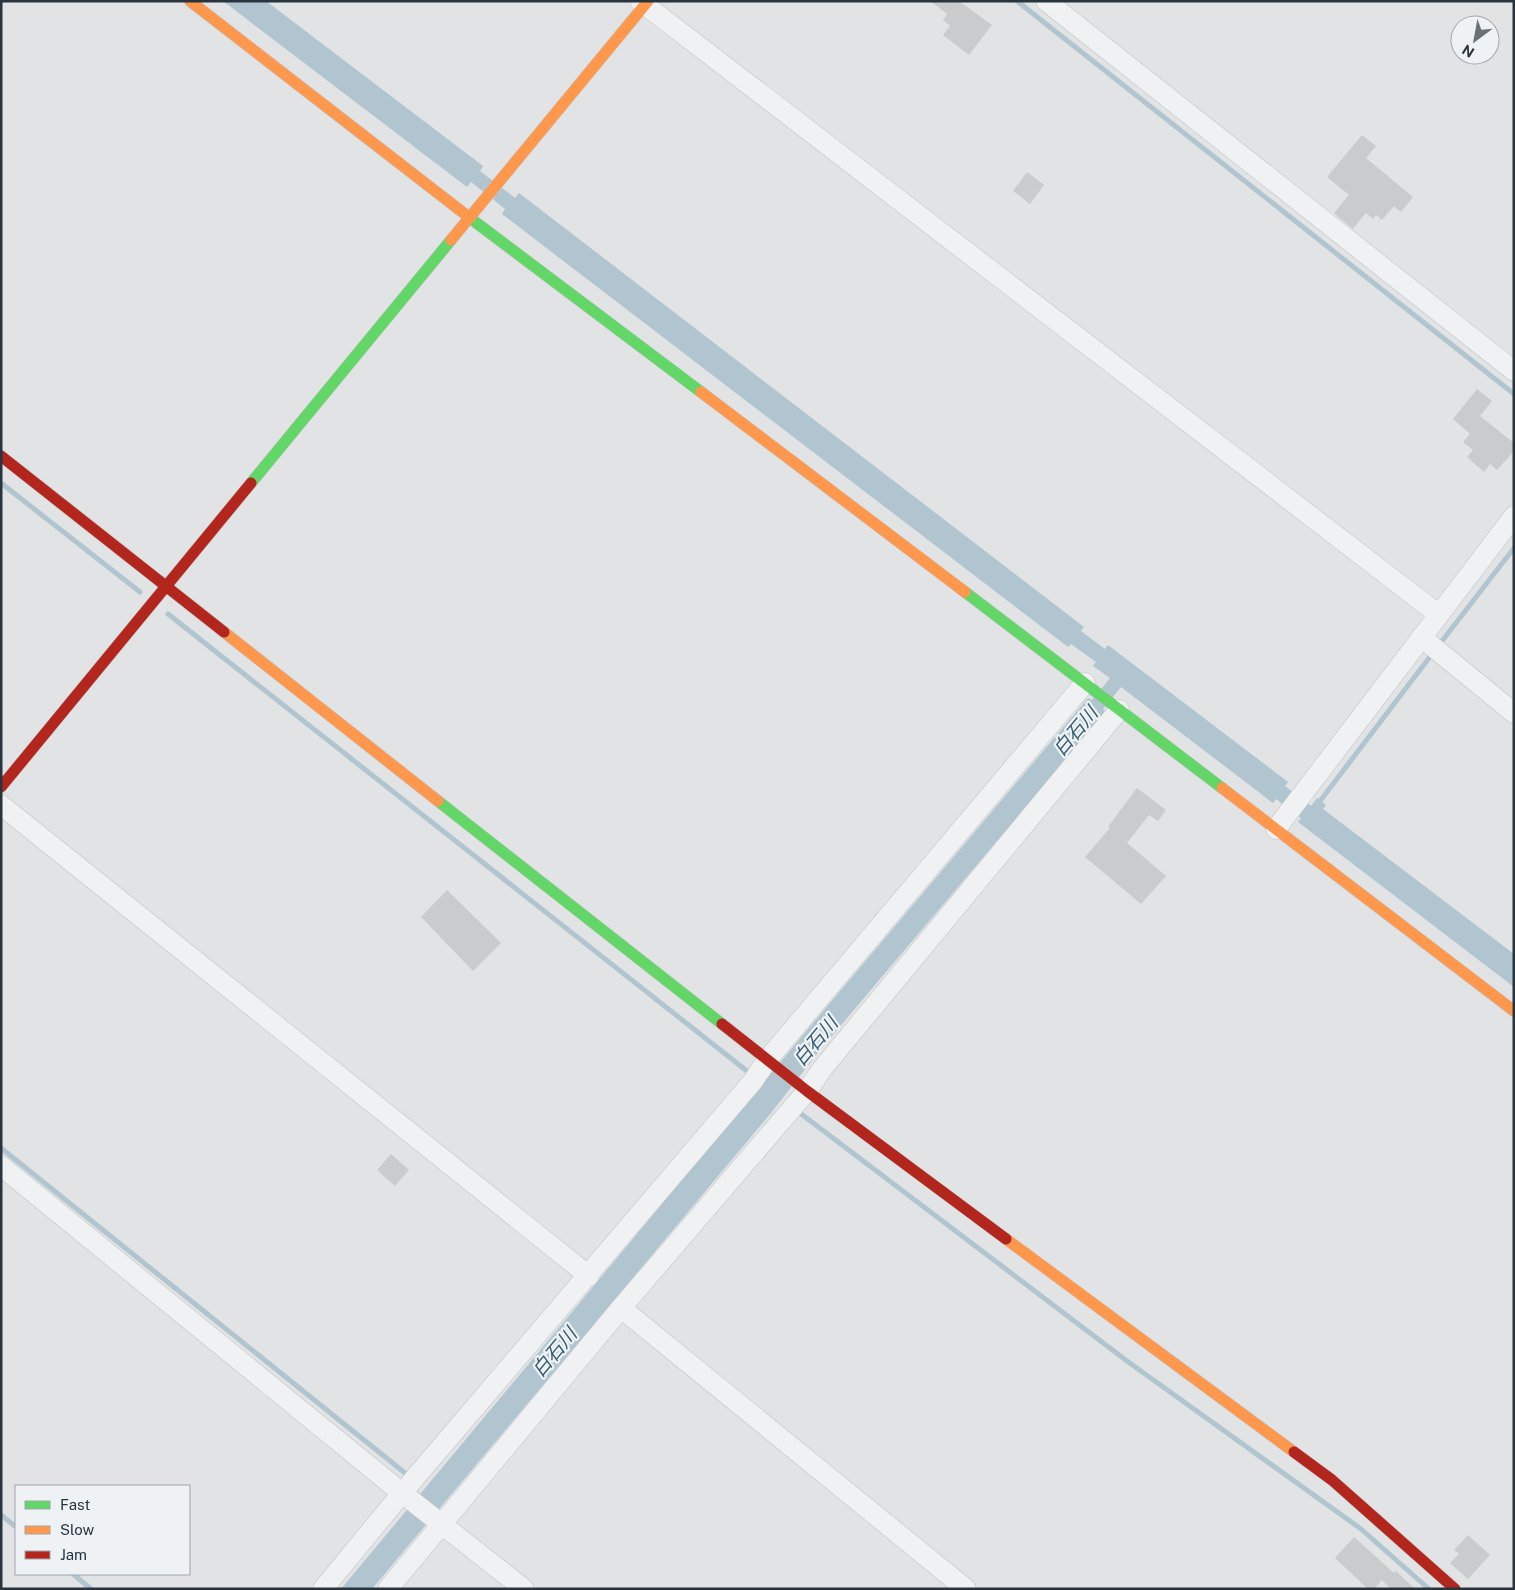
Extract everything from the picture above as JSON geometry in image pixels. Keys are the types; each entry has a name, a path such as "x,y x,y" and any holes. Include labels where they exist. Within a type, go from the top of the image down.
{"street":[{"path":"190,1 470,218 1116,707 1281,821 1514,1011"},
{"path":"1046,1 1514,371"},
{"path":"1,788 502,180 644,2 1438,614"},
{"path":"1,456 167,587 799,1098 1332,1480 1454,1589"},
{"path":"1281,821 1514,516"},
{"path":"1421,637 1514,713"},
{"path":"323,1589 408,1486 589,1276 1089,686"},
{"path":"388,1589 799,1098 1116,707"},
{"path":"1,805 589,1276"},
{"path":"1,1166 408,1486 442,1523 524,1589"},
{"path":"622,1308 966,1589"}],"water":[{"name":"白石川","path":"223,1 266,1 483,166 480,171 515,198 519,193 1084,627 1081,631 1105,649 1108,645 1288,782 1285,786 1311,806 1317,798 1326,805 1323,809 1514,954 1514,987 1298,822 1301,818 1276,799 1273,803 1121,687 1103,709 1106,712 820,1050 771,1113 372,1589 341,1589 803,1035 1088,698 1092,700 1110,678 1093,666 1096,662 1071,644 1068,647 502,214 505,209 471,182 467,187"}],"building":[{"path":"930,1 959,1 992,25 969,55 943,35 950,26 943,20 947,14"},
{"path":"1362,135 1376,146 1366,158 1413,197 1401,212 1394,206 1382,220 1376,215 1373,219 1366,213 1353,229 1334,213 1349,195 1327,177"},
{"path":"1027,172 1044,185 1030,204 1013,191"},
{"path":"1477,389 1492,401 1480,416 1514,443 1514,451 1497,470 1490,464 1484,472 1467,457 1473,450 1463,442 1470,434 1453,419"},
{"path":"1137,788 1166,810 1158,821 1149,815 1127,843 1166,876 1141,904 1085,857 1110,828 1108,827"},
{"path":"447,890 501,943 473,971 421,917"},
{"path":"391,1154 409,1170 395,1186 377,1170"},
{"path":"1468,1535 1490,1555 1468,1579 1450,1563 1459,1554 1454,1550"},
{"path":"1354,1537 1415,1589 1391,1589 1382,1580 1374,1589 1368,1589 1335,1558"}],"waterway":[{"path":"1017,1 1514,394"},
{"path":"1,483 140,592"},
{"path":"1442,641 1514,548"},
{"path":"168,614 752,1075"},
{"path":"1317,805 1429,658"},
{"path":"796,1110 1127,1361 1361,1529 1429,1589"},
{"path":"1,1148 410,1477"},
{"path":"1,1515 15,1526"},
{"path":"74,1575 91,1589"}],"traffic: fast":[{"path":"470,218 701,392"},
{"path":"251,483 451,240"},
{"path":"965,592 1222,788"},
{"path":"438,801 722,1024"}],"traffic: slow":[{"path":"190,1 470,218"},
{"path":"451,240 648,1"},
{"path":"701,392 965,592"},
{"path":"224,632 438,801"},
{"path":"1222,788 1514,1011"},
{"path":"1006,1239 1294,1452"}],"traffic: jam":[{"path":"1,456 224,632"},
{"path":"1,787 251,483"},
{"path":"722,1024 807,1091 1006,1239"},
{"path":"1294,1452 1332,1480 1455,1589"}]}
